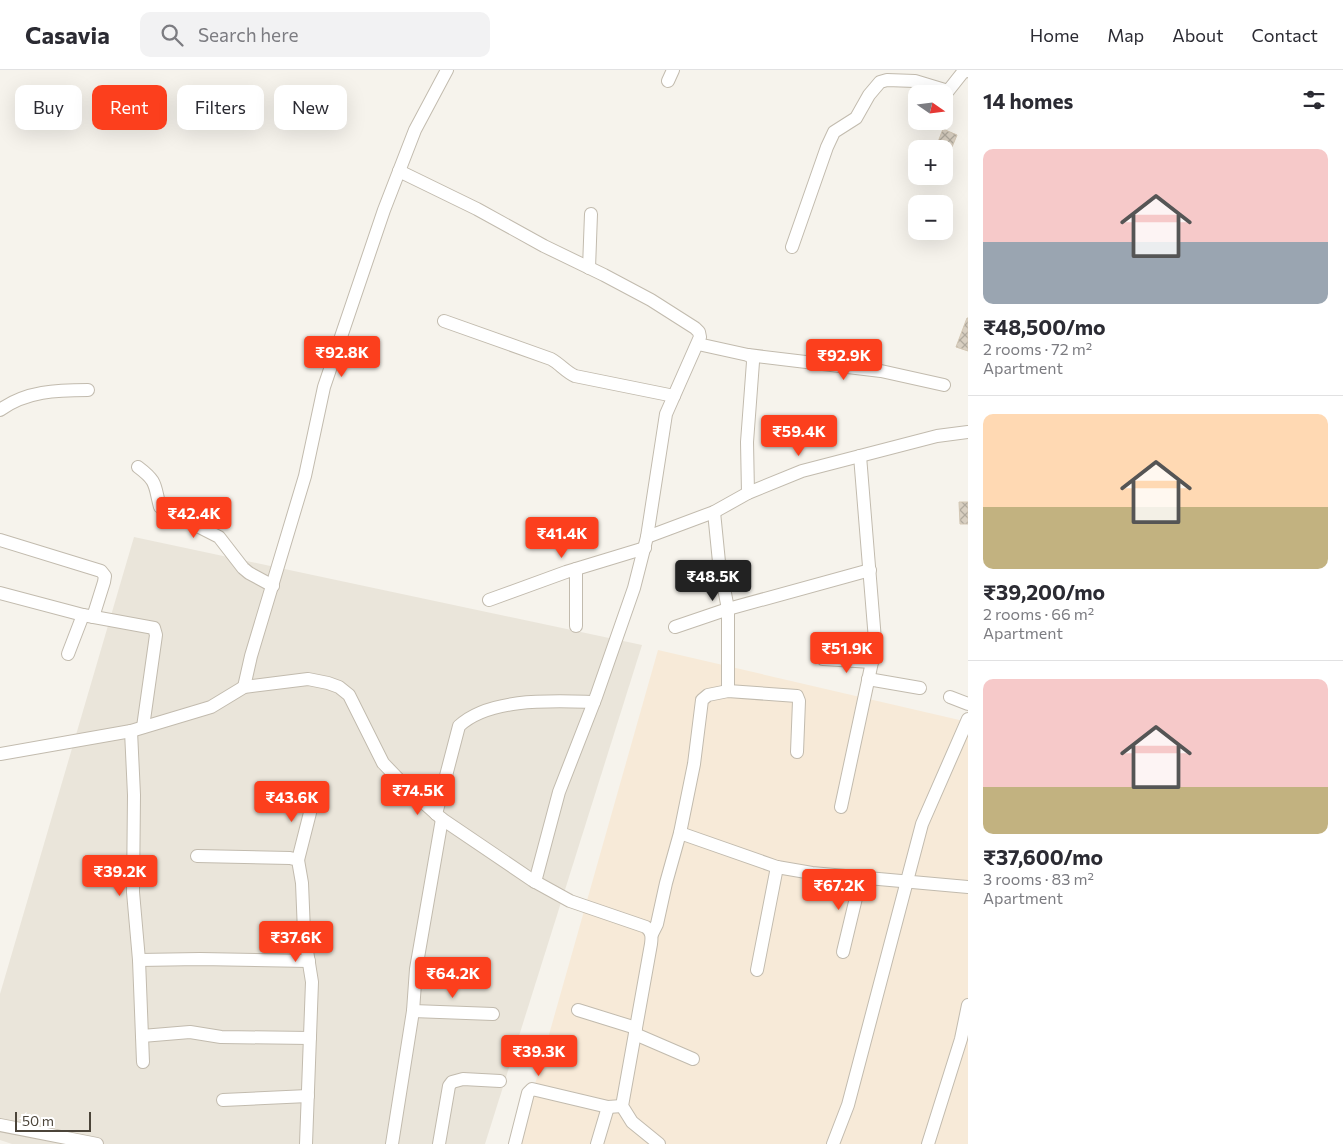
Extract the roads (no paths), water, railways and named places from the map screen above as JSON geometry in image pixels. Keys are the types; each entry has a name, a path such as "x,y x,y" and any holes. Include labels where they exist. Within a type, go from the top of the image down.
{"street":[{"path":"244,687 305,476 324,388 399,171 415,130 447,70"},
{"path":"792,246 834,132 856,118 877,84 887,80 902,80 948,91 963,72 968,71"},
{"path":"399,171 477,208 544,246 651,300 694,328 699,332 700,337 674,396 664,425 646,543 634,588 594,702 559,792 535,882"},
{"path":"590,268 591,214"},
{"path":"444,321 551,360 574,376 674,396"},
{"path":"698,344 748,355 881,371 944,385"},
{"path":"748,355 752,357 753,362 747,442 748,493"},
{"path":"0,410 16,400 30,395 64,390 88,390"},
{"path":"489,600 646,543 714,512 748,493 802,471 936,436 968,432"},
{"path":"841,808 875,640 860,456"},
{"path":"138,467 151,477 154,482 160,507 219,537 243,568 272,586"},
{"path":"714,512 728,609 728,691"},
{"path":"0,540 102,571 105,576 88,616 68,654"},
{"path":"576,569 576,626"},
{"path":"675,627 728,609 870,570"},
{"path":"0,593 88,616 154,628 156,635 137,729 134,794 134,892 143,1062"},
{"path":"823,659 872,662"},
{"path":"0,754 137,729 211,707 244,687 308,679 328,683 340,687 349,695 383,763 406,788 439,816 535,882 570,901 646,927 652,934"},
{"path":"868,679 920,688"},
{"path":"659,1144 632,1122 622,1106 652,934 657,924 680,833 694,764 702,700 708,695 728,691 797,696 799,701 797,752"},
{"path":"950,697 968,704"},
{"path":"392,1144 413,1011 416,969 439,816 459,726 465,720 506,704 553,701 594,702"},
{"path":"833,1144 848,1105 922,824 968,719"},
{"path":"306,1144 312,982 304,932 302,884 298,860 304,829 315,793"},
{"path":"680,833 777,867 812,873 968,887"},
{"path":"198,856 290,858 298,860"},
{"path":"758,970 777,867"},
{"path":"843,952 861,877"},
{"path":"139,960 309,961"},
{"path":"928,1144 961,1039 968,1005"},
{"path":"578,1010 635,1031 693,1059"},
{"path":"413,1011 493,1014"},
{"path":"142,1036 190,1032 221,1037 310,1038"},
{"path":"439,1144 449,1086 452,1082 463,1079 500,1081"},
{"path":"515,1144 528,1093 532,1090 608,1107 622,1106"},
{"path":"223,1100 308,1096"},
{"path":"597,1144 608,1107"},
{"path":"0,1125 45,1139 96,1144"}]}
